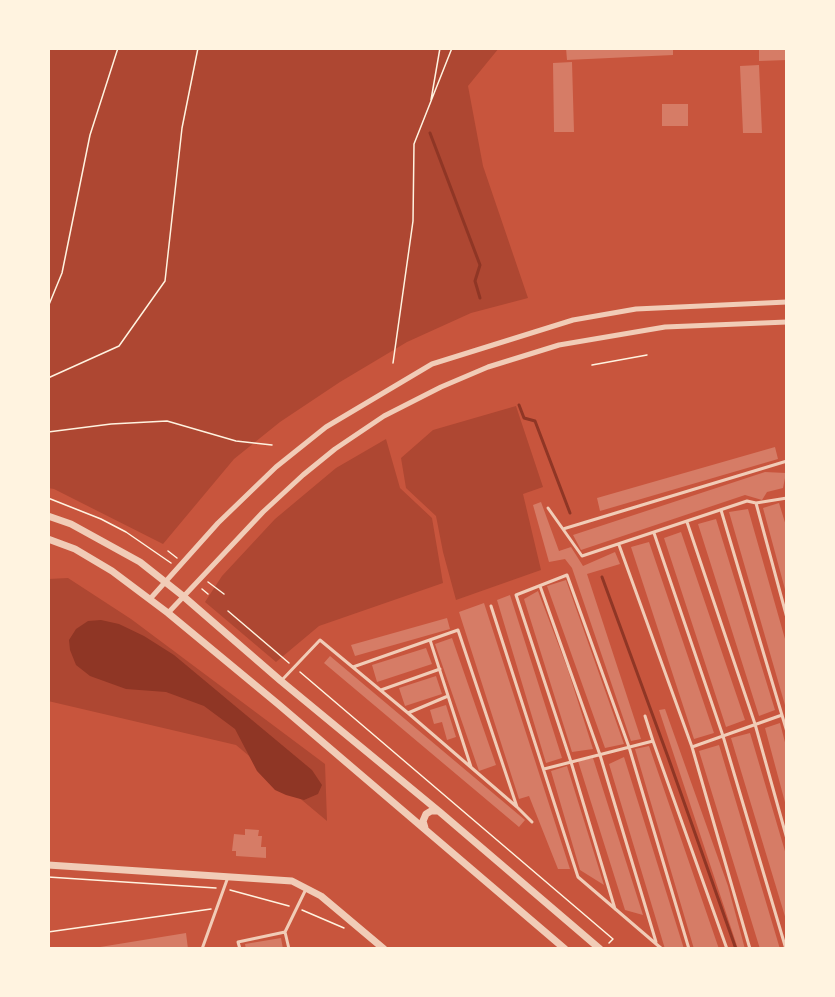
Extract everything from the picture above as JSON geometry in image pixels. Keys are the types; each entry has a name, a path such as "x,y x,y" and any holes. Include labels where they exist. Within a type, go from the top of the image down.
{"street":[{"path":"150,599 218,524 276,467 326,427 432,364 573,320 636,309 787,302"},
{"path":"168,613 263,512 335,449 384,416 441,387 488,368 559,345 665,327 787,322"},
{"path":"48,516 102,540 140,562 166,582 600,949"},
{"path":"48,540 84,555 112,571 168,613 565,949"},
{"path":"427,830 423,820 426,814 435,810 441,813"},
{"path":"48,865 287,880 321,896 382,948"}],"lane":[{"path":"563,529 787,461"},
{"path":"548,508 582,556 747,501 756,504 787,498"},
{"path":"756,504 787,618"},
{"path":"721,510 787,732"},
{"path":"687,522 755,724 787,839"},
{"path":"654,533 723,736 786,949"},
{"path":"619,545 692,747 750,949"},
{"path":"615,909 572,762 516,595 567,575 628,747 689,949"},
{"path":"540,586 600,755 656,944"},
{"path":"491,606 578,877 662,949"},
{"path":"353,667 458,630 517,807"},
{"path":"281,681 320,640 408,712 532,822"},
{"path":"430,640 471,768"},
{"path":"381,690 440,669"},
{"path":"408,712 448,696"},
{"path":"692,747 782,715"},
{"path":"645,716 728,949"},
{"path":"544,769 653,741"},
{"path":"202,949 228,876"},
{"path":"289,949 285,933 306,887"},
{"path":"240,949 238,942 285,933"}],"path":[{"path":"48,307 62,273 90,135 118,48"},
{"path":"48,378 119,346 165,280 182,128 198,48"},
{"path":"430,105 440,48"},
{"path":"393,363 413,221 414,144 453,48"},
{"path":"592,365 647,355"},
{"path":"48,432 111,424 167,421 236,441 272,445"},
{"path":"48,498 101,519 126,532 172,564"},
{"path":"168,551 178,558"},
{"path":"208,582 224,594"},
{"path":"228,611 613,939 609,943"},
{"path":"48,932 218,908"}],"shaded area":[{"path":"48,48 499,48 468,86 483,166 528,298 471,313 407,342 340,382 280,422 234,459 163,544 48,488"},
{"path":"516,406 543,487 523,494 541,570 456,600 436,516 406,488 401,458 433,430"},
{"path":"386,439 400,488 432,518 443,583 319,626 276,662 205,602 222,576 275,519 336,468"},
{"path":"68,578 131,619 325,764 327,821 236,745 48,701 48,579"},
{"path":"101,620 119,624 144,636 174,655 312,770 322,785 318,794 304,800 275,790 257,771 235,729 204,706 166,692 126,689 90,676 76,665 69,640 76,629 88,621"}],"building":[{"path":"566,48 673,48 673,55 567,60"},
{"path":"759,48 787,48 787,60 759,61"},
{"path":"572,62 574,132 554,132 553,63"},
{"path":"759,65 762,133 743,133 740,66"},
{"path":"662,104 688,104 688,126 662,126"},
{"path":"775,447 778,459 600,511 597,498"},
{"path":"765,472 786,473 783,488 767,492 762,500 745,495 581,550 573,535"},
{"path":"541,502 559,551 571,547 583,566 615,552 620,564 587,574 641,739 631,741 572,568 565,559 549,562 533,505"},
{"path":"779,503 787,529 786,593 763,508"},
{"path":"748,509 787,646 787,712 729,512"},
{"path":"716,519 775,710 759,716 698,524"},
{"path":"681,532 745,720 726,727 664,538"},
{"path":"649,542 714,733 694,739 631,547"},
{"path":"566,580 624,744 605,748 547,586"},
{"path":"538,591 568,670 593,749 572,752 524,599"},
{"path":"510,595 562,758 546,763 497,600"},
{"path":"484,603 570,869 558,869 529,796 519,799 459,612"},
{"path":"447,618 450,629 355,656 351,645"},
{"path":"452,638 496,765 479,771 435,644"},
{"path":"426,648 432,664 377,682 372,665"},
{"path":"330,656 525,820 519,827 324,663"},
{"path":"436,676 442,694 405,706 399,688"},
{"path":"446,705 456,737 447,740 442,722 434,724 430,710"},
{"path":"665,709 728,886 745,949 738,949 659,710"},
{"path":"780,723 787,750 786,806 765,728"},
{"path":"750,733 787,858 787,923 731,738"},
{"path":"719,745 780,949 760,949 699,751"},
{"path":"649,746 719,949 694,949 635,749"},
{"path":"624,757 684,949 665,949 609,764"},
{"path":"593,758 643,915 625,910 578,761"},
{"path":"567,766 604,885 580,870 551,771"},
{"path":"245,829 259,830 258,836 262,836 261,847 266,847 266,858 236,856 236,851 232,851 234,834 245,835"},
{"path":"186,933 188,949 94,949 94,948"},
{"path":"281,938 283,949 246,949 245,944"}],"waterway":[{"path":"430,133 480,265 475,281 480,298"},
{"path":"519,405 524,418 535,421 570,513"},
{"path":"602,577 736,949"}]}
